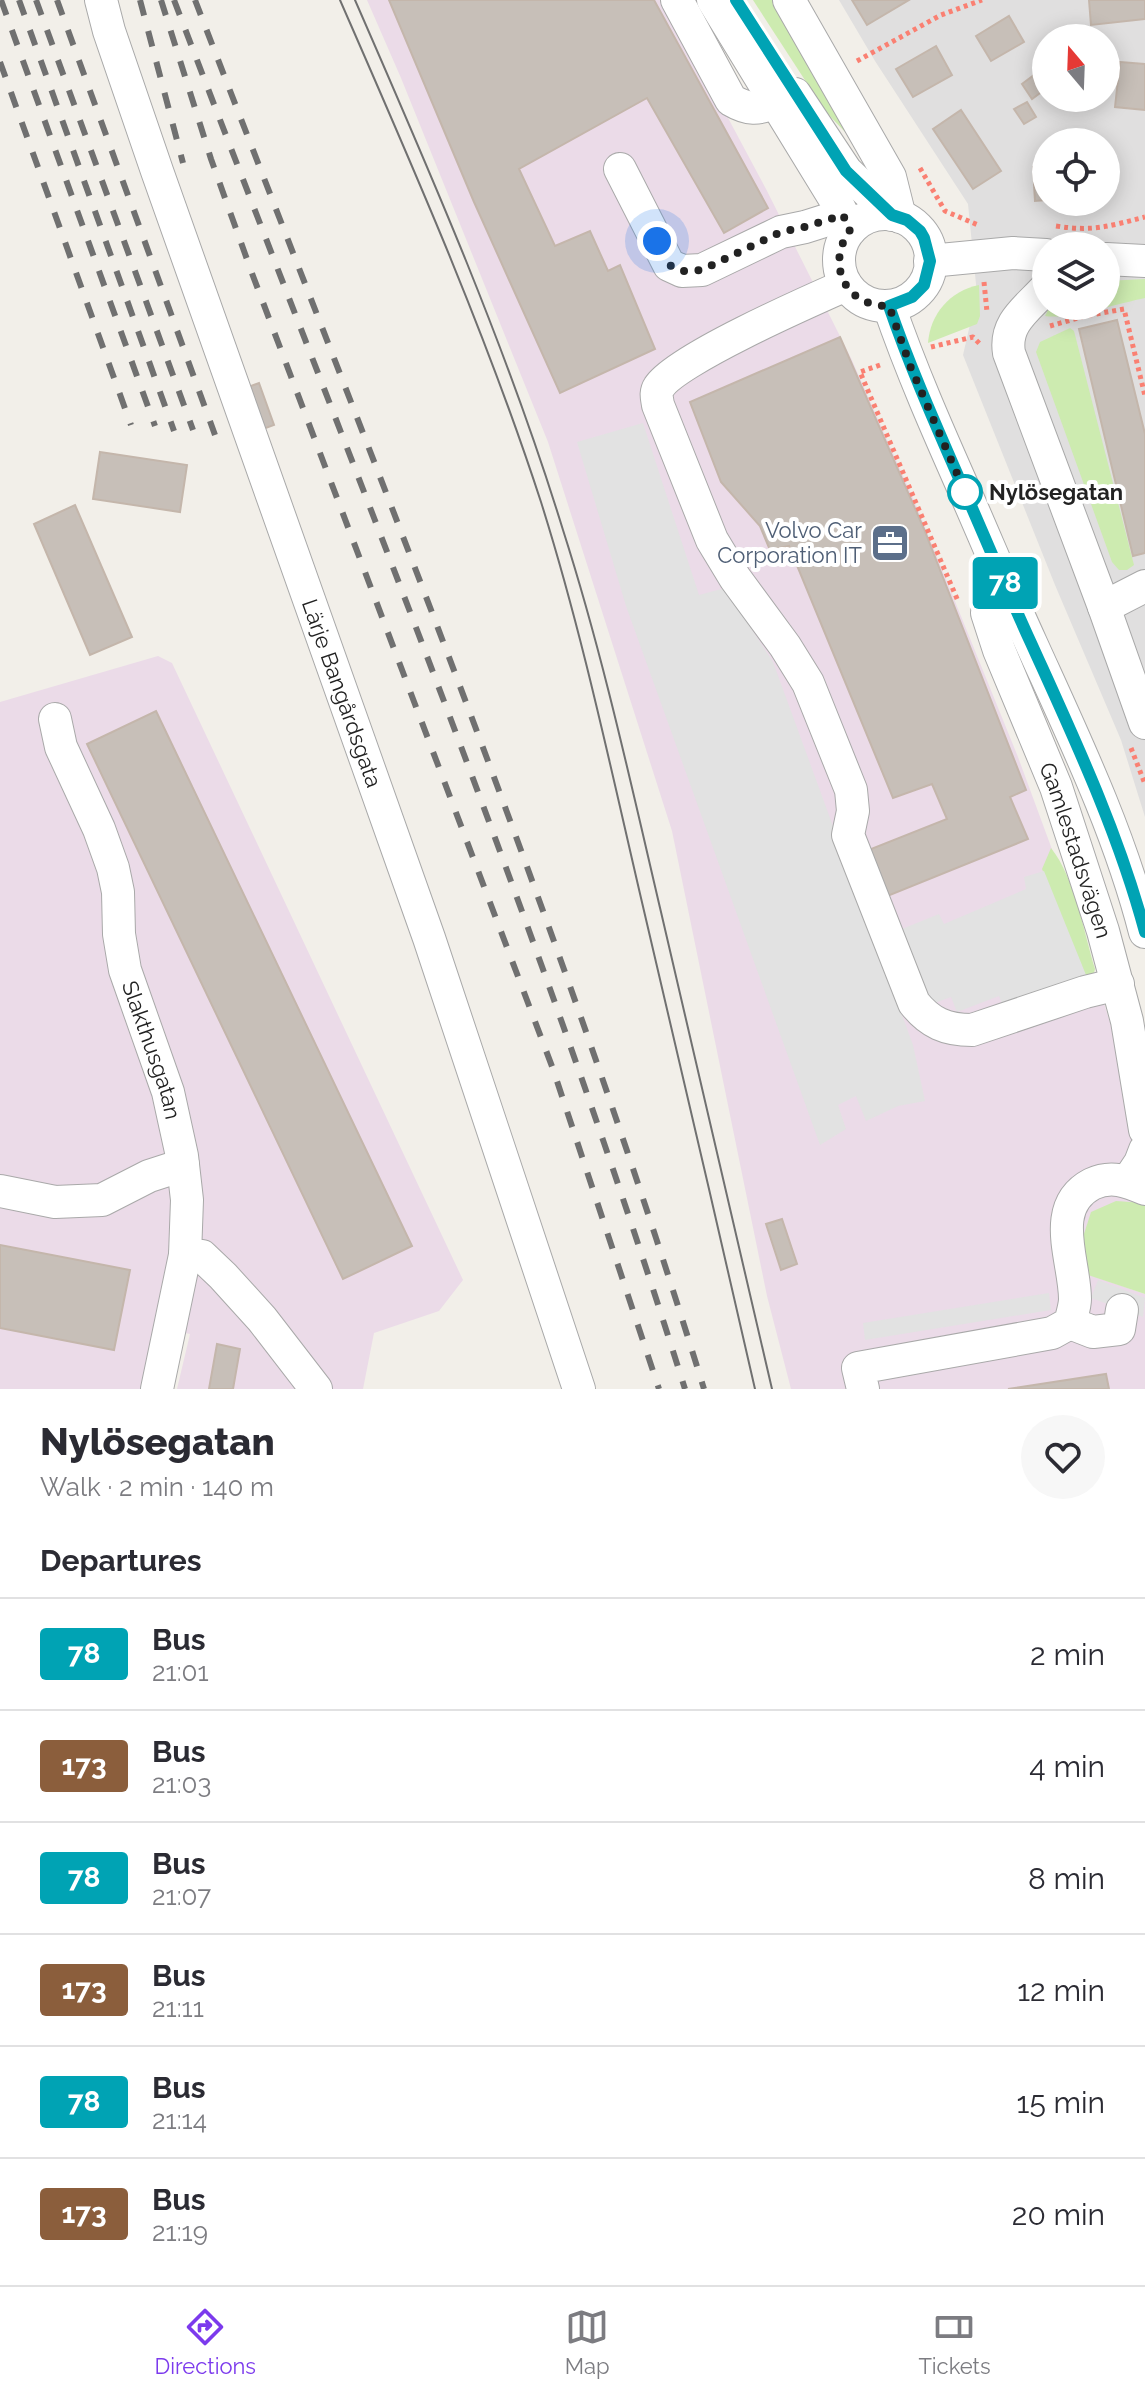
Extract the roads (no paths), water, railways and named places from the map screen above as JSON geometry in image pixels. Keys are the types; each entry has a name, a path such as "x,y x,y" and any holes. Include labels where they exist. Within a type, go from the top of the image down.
{"street":[{"name":"Lärje Bangårdsgata","path":"101,0 157,171 429,938 579,1389"},
{"path":"677,0 731,100 746,109 761,108 776,102"},
{"path":"713,0 846,223 839,257 840,272 846,285 861,300 875,305 889,306 905,301 918,291 927,277 930,261 928,245 920,231 896,216 846,171 736,0"},
{"path":"789,0 890,177 896,216"},
{"path":"620,169 669,265 682,271 702,270 781,232 869,217 896,216"},
{"path":"930,261 978,241 1013,253 1032,245"},
{"path":"1120,260 1145,261"},
{"path":"846,285 731,339 671,375 660,384 656,393 658,405 712,540 808,683 851,790 853,811 848,835 914,1003 938,1025 954,1030 972,1030 1118,984"},
{"path":"1032,304 1011,327 1009,353 1145,723"},
{"name":"Gamlestadsvägen","path":"889,306 911,368 1079,748 1117,843 1141,917"},
{"path":"1104,607 1145,586"},
{"name":"Gamlestadsvägen","path":"1006,587 993,596 987,613 999,650 1056,787 1098,916 1127,1021 1145,1130"},
{"name":"Slakthusgatan","path":"55,719 61,747 99,829 113,868 125,970 168,1092 183,1165 187,1200 185,1255 157,1389"},
{"path":"1098,916 1141,917"},
{"path":"863,1389 858,1368 973,1335 1052,1333 1070,1323 1075,1300 1066,1231 1069,1210 1078,1193 1109,1178 1136,1185 1145,1150"},
{"path":"0,1191 55,1202 102,1200 149,1176 183,1165"},
{"path":"185,1255 202,1256 223,1276 262,1319 316,1389"},
{"path":"1070,1323 1093,1332 1119,1329 1122,1310"}],"tram line":[{"path":"340,0 472,311 519,438 556,551 595,699 755,1389"},
{"path":"355,0 493,328 541,462 577,577 604,672 772,1389"}],"railway":[{"path":"1,0 155,426"},
{"path":"19,0 174,431"},
{"path":"36,0 193,430"},
{"path":"57,0 215,435"},
{"path":"140,0 183,163"},
{"path":"161,0 211,159 253,276 553,1069 659,1389"},
{"path":"174,0 505,864 628,1213 685,1389"},
{"path":"195,0 396,517 526,864 648,1213 704,1389"},
{"path":"0,62 131,425"}],"place":[{"name":"Nylösegatan","path":"965,492"},
{"name":"Volvo Car Corporation IT","path":"890,543"}]}
